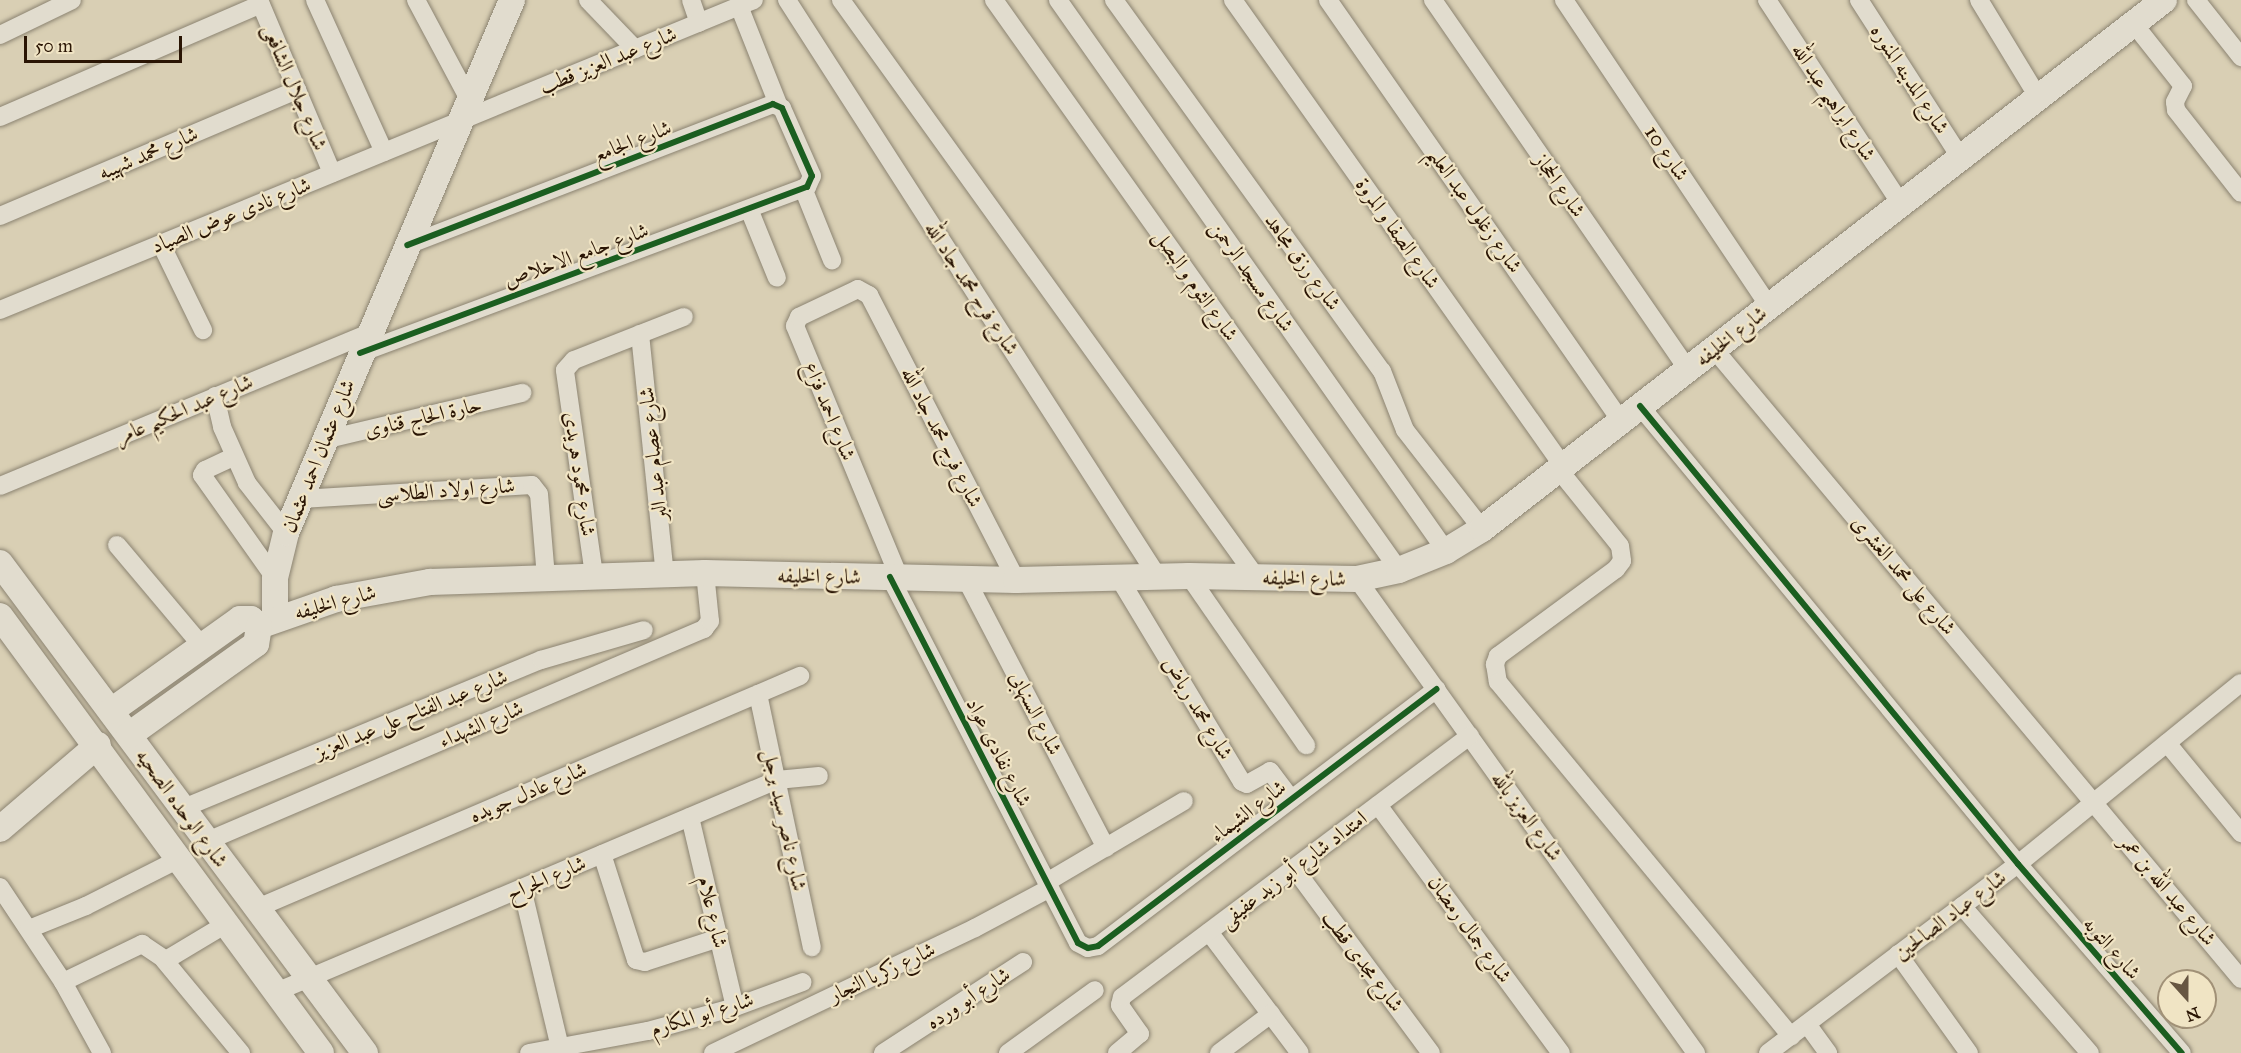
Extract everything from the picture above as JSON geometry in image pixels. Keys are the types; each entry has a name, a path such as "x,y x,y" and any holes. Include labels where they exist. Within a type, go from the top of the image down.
{"main road":[{"name":"شارع عثمان احمد عثمان","path":"267,623 286,533 364,343 512,0"},
{"name":"شارع الخليفه","path":"111,711 240,619 267,623 336,598 398,585 594,575 705,573 1016,580 1189,576 1358,579 1399,570 1446,551 1482,529 2164,0"},
{"name":"شارع الوحده الصحيه","path":"0,562 129,735 202,838 365,1053"},
{"name":"شارع الوحده الصحيه","path":"0,616 98,745 321,1053"},
{"path":"129,735 256,644 267,623"},
{"path":"0,830 98,745"},
{"path":"176,855 202,838"}],"street":[{"path":"0,35 72,0"},
{"path":"315,0 384,152"},
{"path":"416,0 466,111"},
{"path":"588,0 635,49"},
{"path":"691,0 699,23"},
{"name":"شارع فرح محمد جاد الله","path":"787,0 1158,577"},
{"path":"841,0 1257,577"},
{"name":"شارع الثوم و البصل","path":"994,0 1399,570"},
{"name":"شارع مسجد الرحمن","path":"1058,0 1446,551"},
{"name":"شارع رزق مجاهد","path":"1114,0 1382,371 1405,430 1482,529"},
{"name":"شارع الصفا و المروة","path":"1233,0 1561,468 1620,546 1622,561 1498,656 1495,664 1498,682 1791,1036"},
{"name":"شارع زغلول عبد العليم","path":"1328,0 1631,413 2018,864"},
{"name":"شارع الحجاز","path":"1433,0 1688,369"},
{"name":"شارع 10","path":"1564,0 1769,306"},
{"name":"شارع ابراهيم عبد الله","path":"1767,0 1901,204"},
{"name":"شارع المدينه المنوره","path":"1859,0 1961,158"},
{"path":"1979,0 2038,98"},
{"path":"2196,0 2241,57"},
{"path":"0,117 260,2"},
{"name":"شارع جلال الشافعى","path":"260,2 332,173"},
{"path":"747,3 778,104 812,176 804,188 832,260"},
{"name":"شارع عبد العزيز قطب","path":"466,111 635,49 747,3"},
{"path":"2134,24 2183,86 2175,102 2176,110 2241,193"},
{"name":"شارع محمد شهيبه","path":"0,216 297,90"},
{"name":"شارع الجامع","path":"407,245 778,104"},
{"name":"شارع نادى عوض الصياد","path":"0,310 384,152 466,111"},
{"name":"شارع جامع الاخلاص","path":"364,343 804,188"},
{"path":"749,209 777,278"},
{"path":"161,244 203,330"},
{"name":"شارع احمد فزاع","path":"869,295 855,290 799,317 795,326 894,577"},
{"name":"شارع فرج محمد جاد الله","path":"869,295 1016,580"},
{"path":"640,334 684,317"},
{"name":"شارع محمود هريدى","path":"594,575 565,374 574,360 640,334"},
{"name":"شارع عصام عبد البر","path":"640,334 665,574"},
{"name":"شارع عبد الحكيم عامر","path":"0,486 215,396 364,343"},
{"name":"شارع على محمد الغشرى","path":"1714,349 2095,801"},
{"name":"حارة الحاج قناوى","path":"324,440 522,393"},
{"path":"215,396 233,457 263,507 286,533"},
{"path":"233,457 204,471 202,476 275,578"},
{"name":"شارع اولاد الطلاسى","path":"301,500 532,485 539,494 546,577"},
{"path":"117,545 202,646"},
{"name":"شارع الشهداء","path":"202,838 704,629 710,621 705,573"},
{"path":"1189,576 1306,745"},
{"name":"شارع نفادى عواد","path":"894,577 1078,943"},
{"name":"شارع محمد رياض","path":"1119,578 1242,782 1247,784 1270,771 1291,799"},
{"name":"شارع السنهابى","path":"966,579 1106,848"},
{"name":"شارع العزيز بالله","path":"1358,579 1696,1053"},
{"name":"شارع عبد الفتاح على عبد العزيز","path":"181,809 541,660 644,630"},
{"name":"شارع عادل جويده","path":"255,909 800,676"},
{"name":"شارع عباد الصالحين","path":"1768,1053 2018,864 2241,683"},
{"name":"شارع الشيماء","path":"1078,943 1088,948 1098,946 1436,689"},
{"name":"شارع ناصر سيد برجل","path":"758,694 812,947"},
{"name":"امتداد شارع أبو زيد عفيفى","path":"1118,1053 1140,1034 1120,1005 1122,997 1470,736"},
{"path":"2167,743 2241,833"},
{"name":"شارع الجراح","path":"276,992 777,780 819,776"},
{"name":"شارع زكريا النجار","path":"712,1053 975,928 1184,801"},
{"name":"شارع عبد الله بن عمر","path":"2095,801 2241,979"},
{"name":"شارع جمال رمضان","path":"1378,805 1562,1053"},
{"name":"شارع علام","path":"690,817 735,1007"},
{"path":"602,854 636,960 645,962 719,938"},
{"path":"29,929 86,906 176,855"},
{"name":"شارع التوبه","path":"2018,864 2182,1053"},
{"name":"شارع مجدى قطب","path":"1294,868 1431,1053"},
{"path":"0,887 63,982 102,1053"},
{"path":"522,888 560,1048"},
{"path":"1962,906 2090,1053"},
{"path":"164,960 226,924"},
{"path":"1209,932 1300,1053"},
{"path":"63,982 142,944 164,960 241,1053"},
{"path":"1898,954 1969,1053"},
{"name":"شارع أبو ورده","path":"883,1053 1023,962"},
{"name":"شارع أبو المكارم","path":"528,1053 648,1031 735,1007 803,982"},
{"path":"1008,1053 1095,990"},
{"path":"1219,1053 1271,1014"},
{"path":"1807,1024 1828,1053"}],"cycle path":[{"path":"360,353 807,187 812,176 782,108 773,104 407,245"},
{"path":"1640,406 2018,864 2182,1053"},
{"path":"890,577 1078,943 1088,948 1098,946 1436,689"}]}
